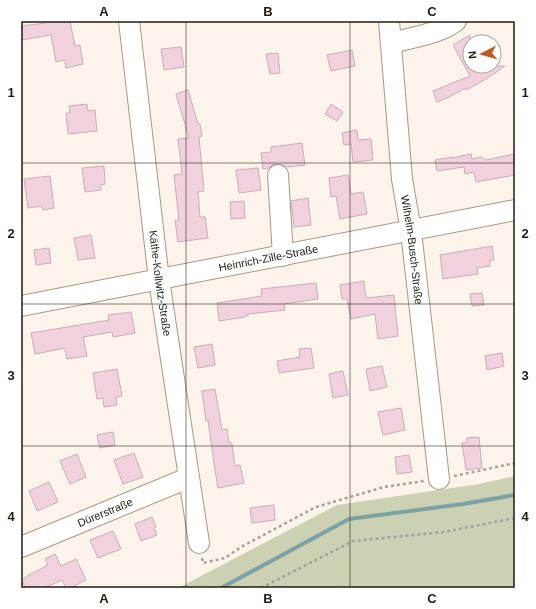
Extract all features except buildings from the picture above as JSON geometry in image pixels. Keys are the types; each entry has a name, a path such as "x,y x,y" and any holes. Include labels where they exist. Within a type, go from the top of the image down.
{"street":[{"name":"Käthe-Kollwitz-Straße","path":"129,21 159,280 199,543"},
{"name":"Wilhelm-Busch-Straße","path":"389,21 402,179 411,231 440,479"},
{"path":"392,43 431,33 456,21"},
{"path":"278,175 283,256"},
{"name":"Heinrich-Zille-Straße","path":"21,306 515,210"},
{"name":"Dürerstraße","path":"21,547 188,478"}],"path":[{"path":"199,543 203,563 225,558 241,547 316,508 384,487 440,479 515,463"},
{"path":"262,588 353,540 444,532 515,518"}],"green space":[{"path":"515,476 515,588 178,588 337,505 479,484"}],"waterway":[{"path":"221,588 349,519 463,504 515,495"}]}
